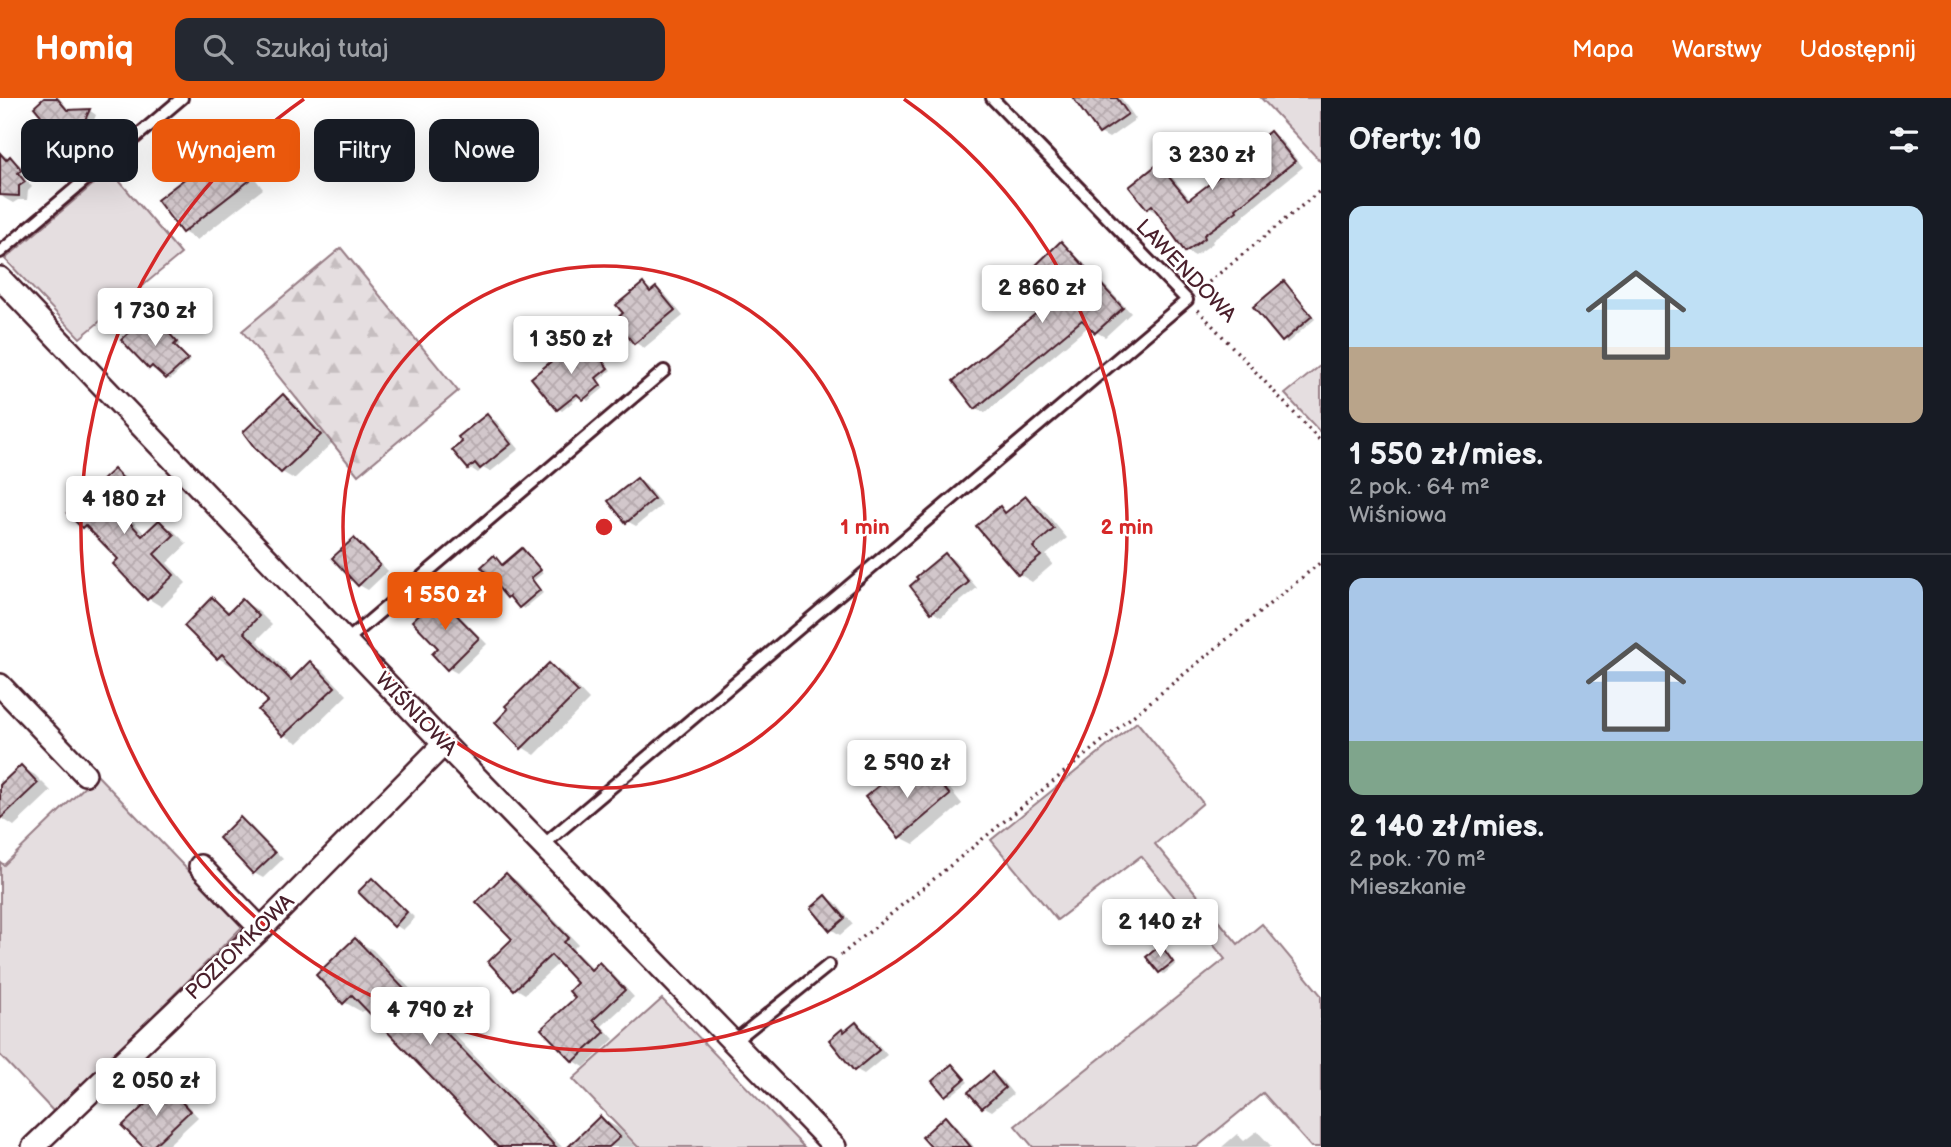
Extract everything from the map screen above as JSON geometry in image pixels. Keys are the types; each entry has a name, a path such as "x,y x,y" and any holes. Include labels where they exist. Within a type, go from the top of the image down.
{"street":[{"name":"WIŚNIOWA","path":"0,278 542,846 835,1147"},
{"path":"0,685 85,774"},
{"name":"POZIOMKOWA","path":"33,1147 261,929 444,744"},
{"path":"200,866 261,929"}],"lane":[{"path":"0,252 181,98"},
{"name":"LAWENDOWA","path":"992,98 1187,300"},
{"path":"542,846 1187,300"},
{"path":"346,641 664,371"},
{"path":"735,1044 742,1035 829,965"}],"path":[{"path":"1187,300 1321,190"},
{"name":"LAWENDOWA","path":"1187,300 1321,442"},
{"path":"829,965 1321,562"}],"green space":[{"path":"1261,98 1321,98 1321,162"},
{"path":"96,182 120,182 181,254 80,338 5,259"},
{"path":"341,248 458,391 358,475 242,331"},
{"path":"1321,365 1321,433 1285,394"},
{"path":"1137,722 1203,803 1155,844 1238,944 1262,924 1321,995 1321,1147 1311,1147 1263,1093 1197,1147 1033,1147 1015,1126 1225,959 1141,856 1057,920 991,840"},
{"path":"97,775 242,927 55,1113 0,1055 0,862 4,865"},
{"path":"662,999 804,1147 638,1147 573,1079"}],"building":[{"path":"44,98 57,98 67,110 90,109 85,119 44,119 34,107"},
{"path":"1073,98 1117,98 1128,114 1099,134"},
{"path":"1270,131 1295,161 1185,252 1152,205 1147,209 1129,187 1158,164 1188,200 1221,175 1220,173"},
{"path":"0,153 6,160 10,156 21,169 18,173 21,182 25,182 19,186 19,196 0,195"},
{"path":"180,182 247,182 182,233 157,200"},
{"path":"1061,241 1123,308 1095,333 1082,320 975,409 953,381 1060,294 1035,266"},
{"path":"1284,281 1312,316 1282,342 1253,307"},
{"path":"643,283 650,292 656,287 675,310 634,344 615,320 623,313 616,305"},
{"path":"146,317 156,328 160,323 177,342 174,345 188,359 166,379 152,366 149,369 121,340"},
{"path":"587,342 608,368 596,378 601,385 583,400 577,394 557,410 531,378 570,346 575,352"},
{"path":"283,394 321,435 281,473 243,432"},
{"path":"487,414 511,444 480,469 475,463 468,469 452,450 462,442 458,437"},
{"path":"114,469 128,484 110,501 142,536 159,520 174,535 154,554 174,575 147,600 113,564 118,559 85,525 82,528 67,513"},
{"path":"637,478 654,499 626,523 608,501"},
{"path":"1026,496 1054,529 1033,547 1041,556 1018,575 976,526 1000,506 1005,513"},
{"path":"354,538 380,565 358,586 332,558"},
{"path":"522,548 541,570 531,578 540,590 519,608 481,567 494,555 502,565"},
{"path":"945,553 969,582 931,613 910,586 918,579 916,577"},
{"path":"438,596 479,638 447,670 432,654 438,648 412,621"},
{"path":"212,597 228,613 242,599 259,616 244,632 291,680 310,661 335,687 283,736 258,710 268,701 222,654 217,659 184,626"},
{"path":"549,663 578,692 521,749 495,723 508,709 505,706"},
{"path":"21,765 38,783 0,819 0,785"},
{"path":"925,765 950,795 899,838 865,797 892,775 901,785"},
{"path":"240,817 275,853 253,874 219,838"},
{"path":"506,873 569,938 564,942 591,970 599,962 625,990 593,1020 605,1032 573,1062 541,1029 575,998 569,991 577,983 551,955 514,990 488,962 512,939 476,902"},
{"path":"372,878 407,912 394,927 358,892"},
{"path":"826,895 845,918 830,931 811,908"},
{"path":"355,938 556,1147 498,1147 352,995 343,1004 316,975"},
{"path":"1161,945 1173,962 1159,973 1146,957"},
{"path":"856,1022 879,1050 854,1071 829,1040"},
{"path":"952,1064 965,1079 945,1096 932,1081"},
{"path":"992,1072 1005,1088 982,1108 968,1092"},
{"path":"166,1085 190,1111 152,1147 143,1147 122,1126"},
{"path":"600,1116 620,1137 609,1147 568,1147"},
{"path":"945,1116 971,1147 931,1147 922,1137"}]}
